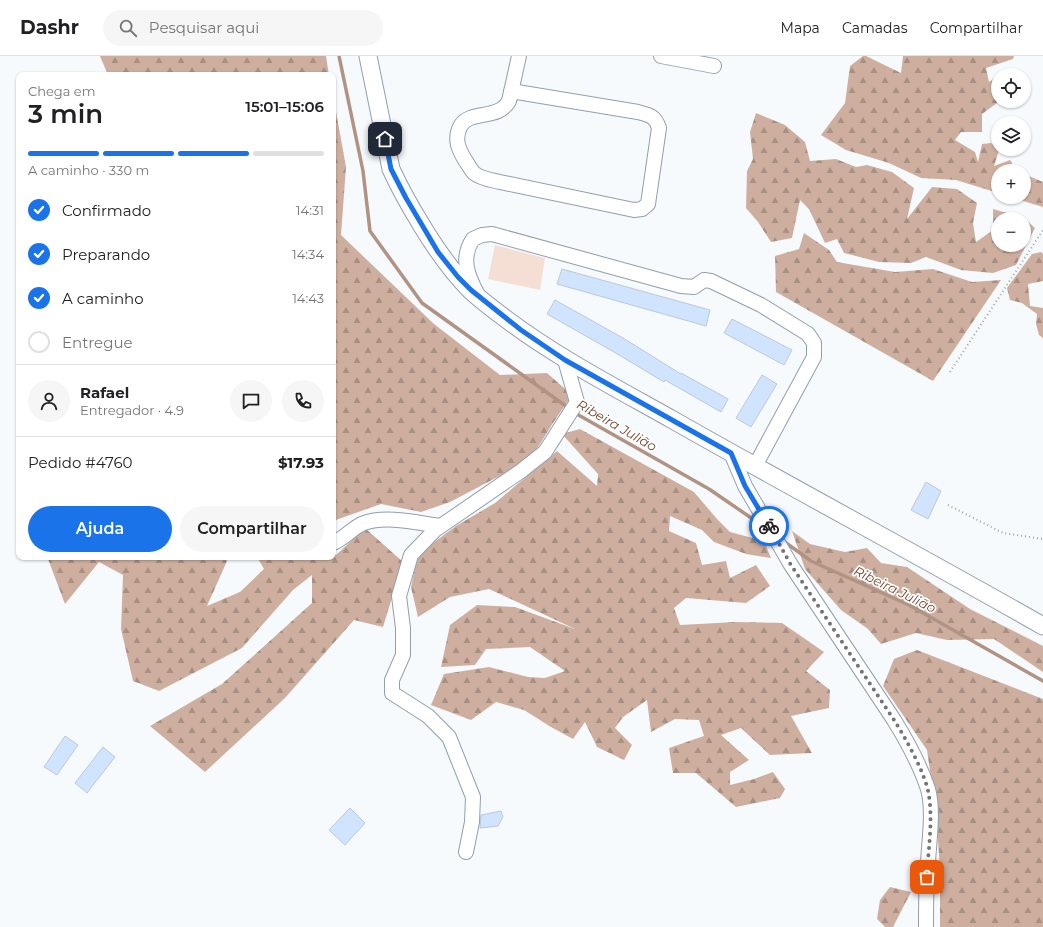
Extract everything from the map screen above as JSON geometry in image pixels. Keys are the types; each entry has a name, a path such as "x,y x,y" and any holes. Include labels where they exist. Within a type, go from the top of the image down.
{"main road":[{"path":"368,56 391,169 395,178 415,215 438,252 458,277 479,298 521,330 565,360 1043,626"}],"lane":[{"path":"511,91 638,112 649,115 657,120 659,128 648,204 642,209 634,210 485,179 474,173 462,156 457,145 457,136 462,124 470,119 497,112 506,107 519,56"},
{"path":"663,56 714,66"},
{"path":"479,298 471,283 466,264 466,255 473,239 482,235 492,234 681,286 694,287 704,280 711,281 781,316 808,334 814,344 814,357 755,466"},
{"path":"466,852 472,822 473,797 450,737 428,716 392,694 392,680 404,655 403,628 399,596 411,555 435,530 521,471 545,452 577,402 565,360"},
{"path":"731,453 745,486 791,565 894,720 904,736 920,769 928,789 929,802 930,829 926,894 926,927"},
{"path":"336,541 362,523 374,520 392,520 441,526"}],"path":[{"path":"950,372 1043,230"},
{"path":"948,504 1003,533 1043,539"}],"green space":[{"path":"100,56 326,56 329,72 107,72"},
{"path":"863,56 866,56 901,73 903,56 1014,56 1013,59 986,68 989,82 991,81 991,107 982,114 982,132 961,132 955,140 975,152 978,162 982,144 991,143 991,156 997,156 995,164 991,164 991,191 956,180 921,178 889,163 846,150 821,135 845,103 850,66"},
{"path":"336,112 346,167 341,235 434,324 500,375 547,373 572,395 530,460 450,502 421,512 381,504 336,520"},
{"path":"756,113 785,125 805,142 810,161 836,159 856,167 867,165 892,172 914,188 907,219 932,187 957,189 977,203 973,223 976,242 991,231 991,252 1023,252 1016,265 993,273 961,270 926,257 911,263 879,262 844,253 837,239 825,243 809,209 800,200 792,238 771,242 758,222 746,208 747,171 753,159 750,132"},
{"path":"1010,160 1013,164 999,164"},
{"path":"1031,177 1043,182 1043,207 1031,203"},
{"path":"993,209 1003,212 993,212"},
{"path":"1031,224 1035,228 1031,236"},
{"path":"804,233 829,250 837,262 895,272 933,269 972,282 1001,280 933,381 776,292 775,256 799,249"},
{"path":"1041,252 1043,254 1043,281 1028,284 1030,306 1043,308 1043,338 1039,335 1036,324 1037,314 1022,303 1010,300 1007,288 1032,254"},
{"path":"580,429 694,492 730,532 764,541 771,558 746,554 714,542 702,530 670,516 669,531 696,543 702,565 726,561 730,578 756,565 770,586 746,603 686,598 674,608 680,625 735,622 782,623 824,652 806,671 830,690 829,708 791,716 812,753 770,755 741,728 721,735 749,760 730,772 730,785 754,779 773,772 785,789 780,798 736,807 696,773 673,773 669,748 704,736 699,720 675,719 651,732 647,700 623,717 615,728 632,745 624,760 597,747 585,722 573,739 524,710 496,702 471,720 431,705 444,674 489,667 528,677 545,678 565,671 530,647 486,649 475,665 441,667 450,625 477,605 515,607 575,629 489,589 450,597 418,617 411,587 418,554 456,526 495,503 557,451 597,486 598,474 562,434"},
{"path":"365,528 403,562 383,627 354,620 285,698 205,772 150,726 222,684 312,603 312,575 293,590 242,648 159,691 133,681 121,629 123,575 99,562 65,604 48,560 226,560 227,561 207,606 240,592 264,569 259,560 336,560 336,555"},
{"path":"792,531 810,544 845,552 867,548 881,563 907,567 970,609 1043,646 1043,672 994,639 947,640 916,633 881,644 868,629 841,610 805,569"},
{"path":"917,650 1043,699 1043,927 940,927 940,869 936,813 927,750 883,686 894,659"},
{"path":"890,887 911,892 893,927 885,927 877,919 880,900"}],"shaded area":[{"path":"495,245 545,258 540,290 488,279"}],"building":[{"path":"562,269 710,310 706,326 557,284"},
{"path":"555,300 623,338 681,374 728,399 721,412 665,380 664,382 547,314"},
{"path":"732,319 792,350 784,365 724,333"},
{"path":"762,375 777,384 751,427 736,418"},
{"path":"926,482 941,491 928,519 911,510"},
{"path":"65,736 78,745 57,775 44,767"},
{"path":"103,747 115,757 87,793 75,783"},
{"path":"350,808 365,823 345,845 329,830"},
{"path":"501,811 503,817 498,826 480,828 481,815"}],"waterway":[{"name":"Ribeira Julião","path":"339,56 363,171 370,231 422,303 570,409"},
{"name":"Ribeira Julião","path":"575,413 709,489 763,526"},
{"name":"Ribeira Julião","path":"782,540 811,561 909,605 1043,681"}],"way so far":[{"path":"769,526 791,565 904,736 920,769 928,789 929,797 930,829 927,877"}],"route":[{"path":"385,139 391,169 395,178 415,215 438,252 458,277 479,298 521,330 565,360 731,453 745,486 769,526"}]}
